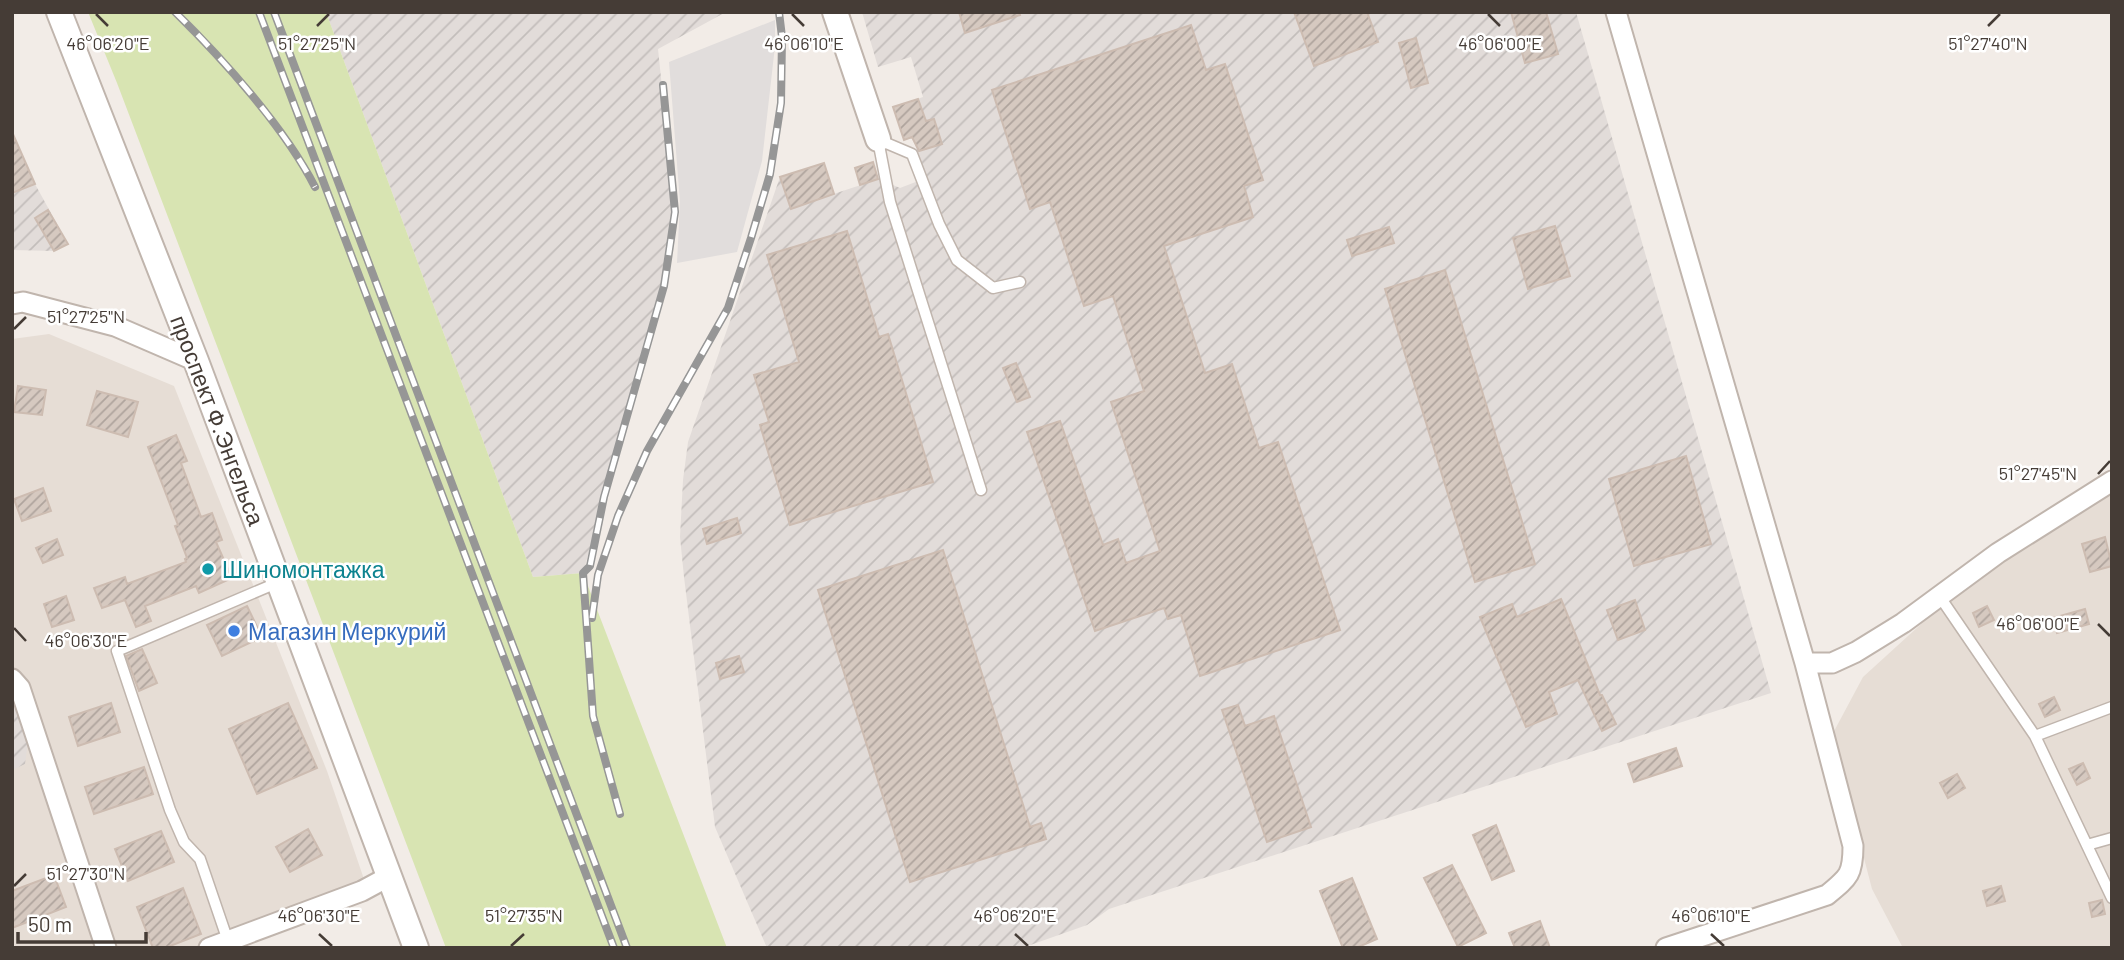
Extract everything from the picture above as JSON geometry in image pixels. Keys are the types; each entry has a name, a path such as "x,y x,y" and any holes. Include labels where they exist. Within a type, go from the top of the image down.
{"street":[{"name":"проспект Ф.Энгельса","path":"59,12 196,361 416,948"},
{"path":"835,12 878,139"},
{"path":"1616,12 1805,663 1853,846 1853,869 1828,895 1666,948"},
{"path":"12,304 23,303 115,326 196,361"},
{"path":"1805,663 1832,663 1857,652 1940,597 1998,553 2112,481"},
{"path":"12,679 20,688 106,948"},
{"path":"209,948 229,944 362,891 388,877"}],"lane":[{"path":"878,139 912,153 939,224 957,260 993,288 1020,282"},
{"path":"878,139 890,202 981,490"},
{"path":"229,944 201,859 184,842 170,810 117,652 279,582"},
{"path":"1940,597 2035,736 2112,898"},
{"path":"2035,736 2112,707"},
{"path":"2087,845 2112,838"}],"shaded area":[{"path":"326,12 726,12 658,49 675,212 664,286 583,573 533,577"},
{"path":"862,12 1576,12 1771,693 1109,909 1087,925 1022,948 767,948 715,827 680,537 683,480 688,442 780,177 791,208 879,179 900,188 926,178 913,138 904,140 893,107 923,97 911,57 878,67"},
{"path":"775,20 775,46 762,161 737,252 677,263 680,202 669,62"},
{"path":"12,132 35,184 68,244 54,251 12,250"},
{"path":"49,334 174,386 327,771 367,888 233,948 12,948 12,339"},
{"path":"2112,487 2112,948 1903,948 1872,889 1832,735 1863,677 1964,585"},
{"path":"12,707 31,720 25,764 12,770"}],"green space":[{"path":"88,12 326,12 533,577 583,573 727,948 446,948"}],"building":[{"path":"959,12 1019,12 1020,15 965,33"},
{"path":"1294,12 1367,12 1378,42 1314,66"},
{"path":"1511,12 1546,12 1558,54 1525,63"},
{"path":"1191,25 1206,70 1225,64 1263,180 1244,186 1253,217 1164,246 1205,373 1232,364 1259,448 1278,442 1340,630 1200,676 1181,615 1168,619 1164,608 1095,631 1027,432 1060,421 1103,545 1118,539 1126,563 1160,551 1111,402 1144,391 1113,296 1084,306 1050,202 1030,209 992,90"},
{"path":"1416,38 1428,83 1411,88 1399,43"},
{"path":"918,99 926,121 934,119 942,144 919,151 912,137 904,140 893,107"},
{"path":"12,132 35,184 12,193"},
{"path":"873,162 878,179 860,185 855,168"},
{"path":"824,163 834,194 791,209 780,177"},
{"path":"48,210 68,244 54,251 35,218"},
{"path":"1555,226 1570,276 1528,289 1513,238"},
{"path":"1389,227 1394,243 1352,256 1347,240"},
{"path":"847,231 879,337 888,334 933,482 790,525 760,425 769,422 754,375 799,362 767,255"},
{"path":"1445,270 1535,564 1475,582 1385,289"},
{"path":"1016,363 1030,397 1017,402 1003,368"},
{"path":"18,386 46,390 42,415 14,412"},
{"path":"97,391 138,402 128,437 87,425"},
{"path":"176,435 187,461 181,463 201,517 212,513 222,540 216,542 232,578 199,593 196,586 145,606 151,621 136,627 125,600 102,608 94,588 125,577 127,584 186,562 187,558 175,526 178,525 148,447"},
{"path":"1686,456 1711,544 1634,566 1609,479"},
{"path":"43,488 51,511 22,521 14,499"},
{"path":"737,518 741,533 707,544 703,529"},
{"path":"2105,537 2112,566 2090,572 2082,544"},
{"path":"57,539 63,555 43,563 36,548"},
{"path":"943,550 1030,827 1041,823 1046,839 910,882 818,590"},
{"path":"66,596 74,620 52,627 44,604"},
{"path":"1561,599 1600,695 1616,724 1602,731 1578,680 1549,692 1557,714 1526,727 1480,617 1512,604 1517,617"},
{"path":"1635,600 1645,630 1618,640 1607,610"},
{"name":"Магазин Меркурий","path":"247,606 262,637 222,656 207,625"},
{"path":"1987,606 1994,620 1979,627 1973,613"},
{"path":"2085,609 2089,624 2057,633 2053,618"},
{"path":"142,649 157,683 139,691 126,656"},
{"path":"739,656 744,672 720,679 716,663"},
{"path":"2054,697 2060,710 2045,717 2039,704"},
{"path":"111,703 120,732 78,746 69,717"},
{"path":"288,703 317,768 257,794 229,729"},
{"path":"1238,705 1245,726 1274,716 1311,827 1267,842 1222,710"},
{"path":"1676,748 1682,766 1634,782 1628,764"},
{"path":"2083,763 2090,778 2077,785 2069,769"},
{"path":"144,767 153,794 94,814 85,787"},
{"path":"1957,774 1965,788 1948,798 1940,783"},
{"path":"1496,825 1514,871 1492,880 1473,835"},
{"path":"308,829 322,855 290,872 276,847"},
{"path":"161,831 174,862 128,881 115,849"},
{"path":"1452,865 1486,933 1458,947 1424,878"},
{"path":"54,875 66,907 12,928 12,891"},
{"path":"1352,878 1377,939 1356,948 1343,948 1320,891"},
{"path":"2001,886 2005,901 1987,906 1983,891"},
{"path":"183,888 201,934 165,948 153,948 137,907"},
{"path":"2102,900 2105,914 2092,917 2089,903"},
{"path":"1540,921 1550,948 1515,948 1509,933"}],"railway":[{"path":"175,12 252,95 287,141 315,187"},
{"path":"259,12 614,948"},
{"path":"274,12 627,948"},
{"path":"592,618 598,575 618,516 647,451 728,308 751,238 770,174 781,103 782,37 779,12"},
{"path":"620,814 593,716 583,573 590,566 604,497 664,286 675,212 663,85"}],"place":[{"name":"Шиномонтажка","path":"208,569"},
{"name":"Магазин Меркурий","path":"234,631"}]}
